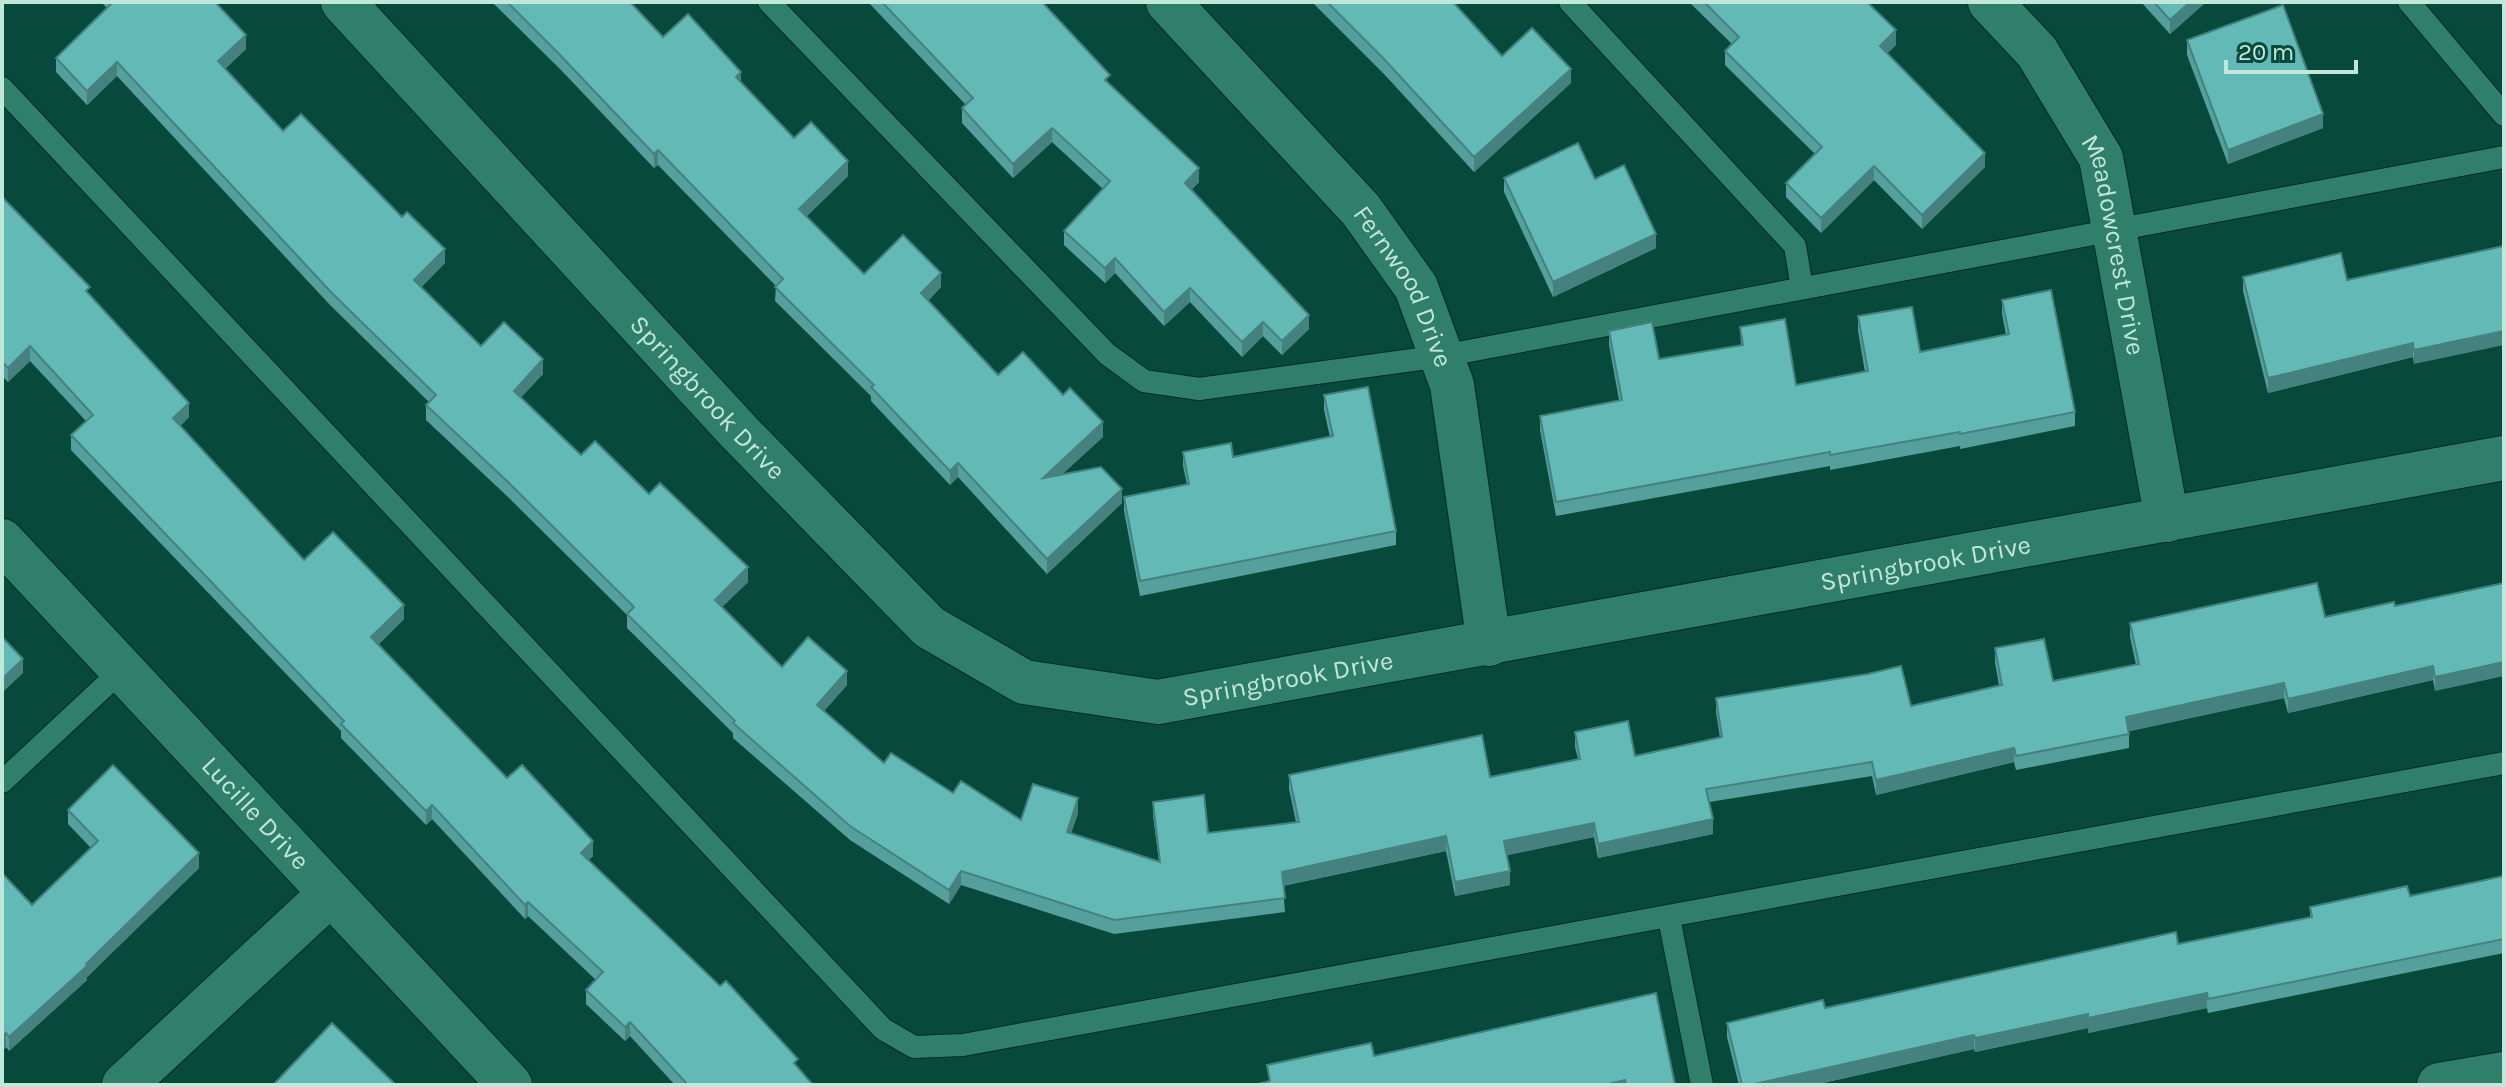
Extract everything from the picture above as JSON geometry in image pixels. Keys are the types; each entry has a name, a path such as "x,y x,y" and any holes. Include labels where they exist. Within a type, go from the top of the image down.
{"street":[{"name":"Springbrook Drive","path":"343,2 739,432 929,627 1024,682 1158,702 2504,458"},
{"name":"Fernwood Drive","path":"1168,2 1361,210 1416,287 1452,385 1489,644"},
{"name":"Meadowcrest Drive","path":"1990,2 2037,52 2101,158 2167,520"},
{"name":"Lucille Drive","path":"2,541 510,1085"},
{"path":"124,1085 331,893"},
{"path":"2439,1085 2504,1074"}],"lane":[{"path":"769,2 1107,354 1144,381 1199,389 1442,356 2504,157"},
{"path":"1570,2 1795,246 1802,288"},
{"path":"2409,2 2504,115"},
{"path":"2,88 883,1029 914,1047 963,1045 2504,763"},
{"path":"2,782 122,670"},
{"path":"1669,918 1702,1085"}],"building":[{"path":"113,2 215,2 246,35 218,61 283,131 301,114 402,217 407,212 445,249 414,280 481,346 504,322 543,359 514,391 581,455 595,441 649,494 660,483 748,567 715,600 782,667 808,637 847,671 817,705 884,763 891,753 953,793 961,781 1021,820 1033,784 1078,798 1067,832 1160,862 1153,802 1204,795 1208,833 1299,822 1289,775 1482,735 1490,777 1580,759 1575,732 1628,721 1635,756 1722,737 1716,698 1901,666 1911,706 2002,685 1995,648 2044,639 2053,681 2139,664 2130,623 2317,583 2325,617 2504,583 2504,662 2435,677 2433,666 2288,699 2284,683 2126,717 2129,734 2016,756 2014,748 1876,780 1872,762 1706,789 1713,819 1598,844 1594,823 1504,841 1510,871 1455,882 1446,836 1282,872 1285,898 1114,920 961,871 949,890 850,826 733,723 735,721 627,614 634,607 426,405 436,395 330,291 117,62 87,91 56,58"},
{"path":"507,2 630,2 663,37 688,14 741,72 736,77 794,138 811,122 848,161 799,209 864,274 903,235 941,273 921,293 998,375 1023,352 1063,395 1070,388 1103,422 1043,478 1101,467 1122,489 1047,559 958,463 950,471 871,387 874,385 775,287 783,279 658,150 654,154"},
{"path":"882,2 1042,2 1110,75 1105,80 1199,168 1185,183 1309,315 1282,341 1263,322 1242,342 1190,288 1164,312 1115,258 1105,268 1064,231 1110,181 1052,128 1013,164 962,108 973,98"},
{"path":"1327,2 1453,2 1502,56 1532,28 1571,69 1474,157"},
{"path":"1704,2 1867,2 1896,30 1880,46 1985,153 1922,215 1874,166 1821,218 1786,183 1822,147 1725,51 1739,37"},
{"path":"2154,2 2190,2 2170,20"},
{"path":"2283,5 2323,114 2228,150 2187,40"},
{"path":"1578,143 1595,179 1624,165 1656,234 1553,282 1504,178"},
{"path":"2,197 90,287 86,291 189,403 173,418 304,560 333,532 404,605 371,637 507,778 522,765 593,841 581,853 720,986 726,981 798,1059 794,1063 813,1085 688,1085 630,1022 625,1027 586,990 603,972 528,902 525,905 432,805 426,811 71,435 93,415 30,346 8,368 2,362"},
{"path":"2504,246 2504,331 2414,350 2413,343 2268,378 2243,277 2341,253 2347,280"},
{"path":"2051,290 2075,412 1960,434 1830,455 1830,452 1556,502 1540,416 1622,400 1609,331 1652,322 1659,359 1743,345 1740,327 1785,319 1796,385 1868,371 1858,316 1912,307 1920,352 2009,334 2002,300"},
{"path":"1368,387 1396,531 1140,581 1124,497 1189,484 1183,452 1231,443 1233,457 1333,436 1324,395"},
{"path":"2,637 23,659 2,679"},
{"path":"113,765 199,853 87,966 9,1037 6,1033 2,1036 2,873 32,905 98,841 68,810"},
{"path":"2504,876 2504,939 2208,999 2207,993 2088,1018 2088,1014 1975,1038 1974,1035 1750,1085 1742,1085 1727,1023 1823,1000 1825,1008 2176,932 2178,944 2312,917 2310,907 2407,886 2410,896"},
{"path":"1656,993 1675,1085 1626,1085 1625,1080 1604,1085 1254,1085 1270,1081 1267,1065 1371,1043 1374,1056"},
{"path":"332,1023 396,1085 273,1085"}]}
